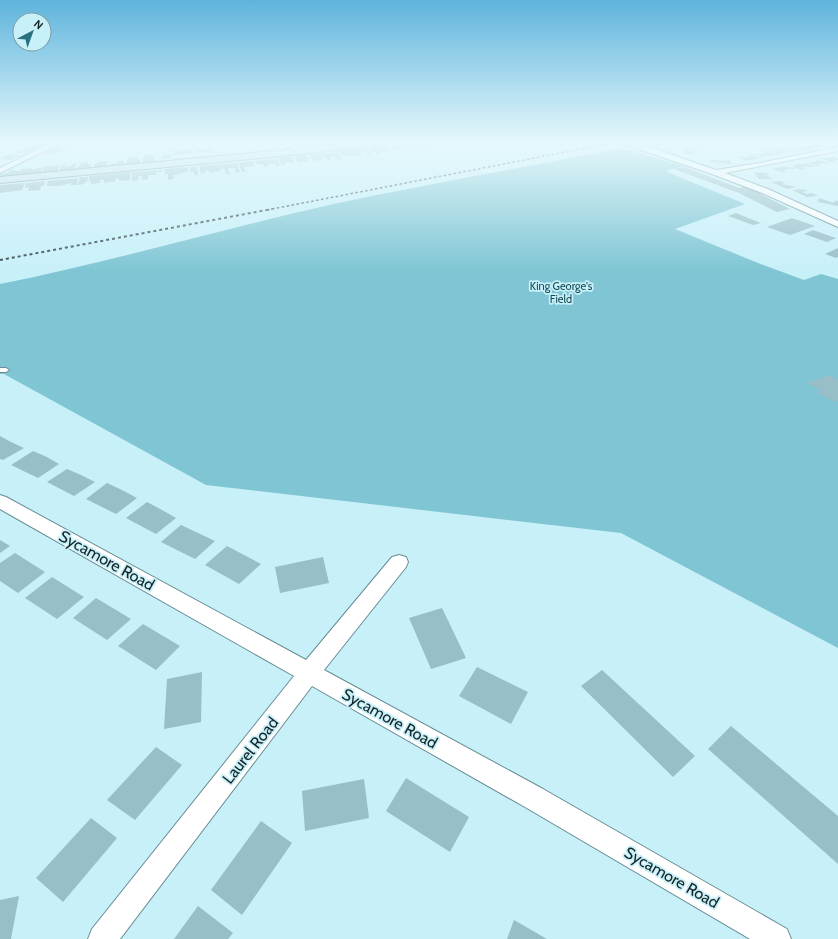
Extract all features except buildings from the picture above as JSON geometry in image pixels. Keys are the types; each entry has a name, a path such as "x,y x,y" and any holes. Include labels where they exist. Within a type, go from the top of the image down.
{"street":[{"path":"749,185 838,224"},
{"path":"822,218 838,215"},
{"name":"Sycamore Road","path":"0,501 540,801 777,939"},
{"name":"Laurel Road","path":"102,939 309,673 399,562"}],"green space":[{"name":"King George's Field","path":"428,185 699,185 745,204 675,229 804,280 821,274 838,279 838,648 621,533 206,485 4,374 0,374 0,284 82,266 329,205"}],"railway":[{"path":"267,210 397,185"},
{"path":"0,260 272,209"}]}
